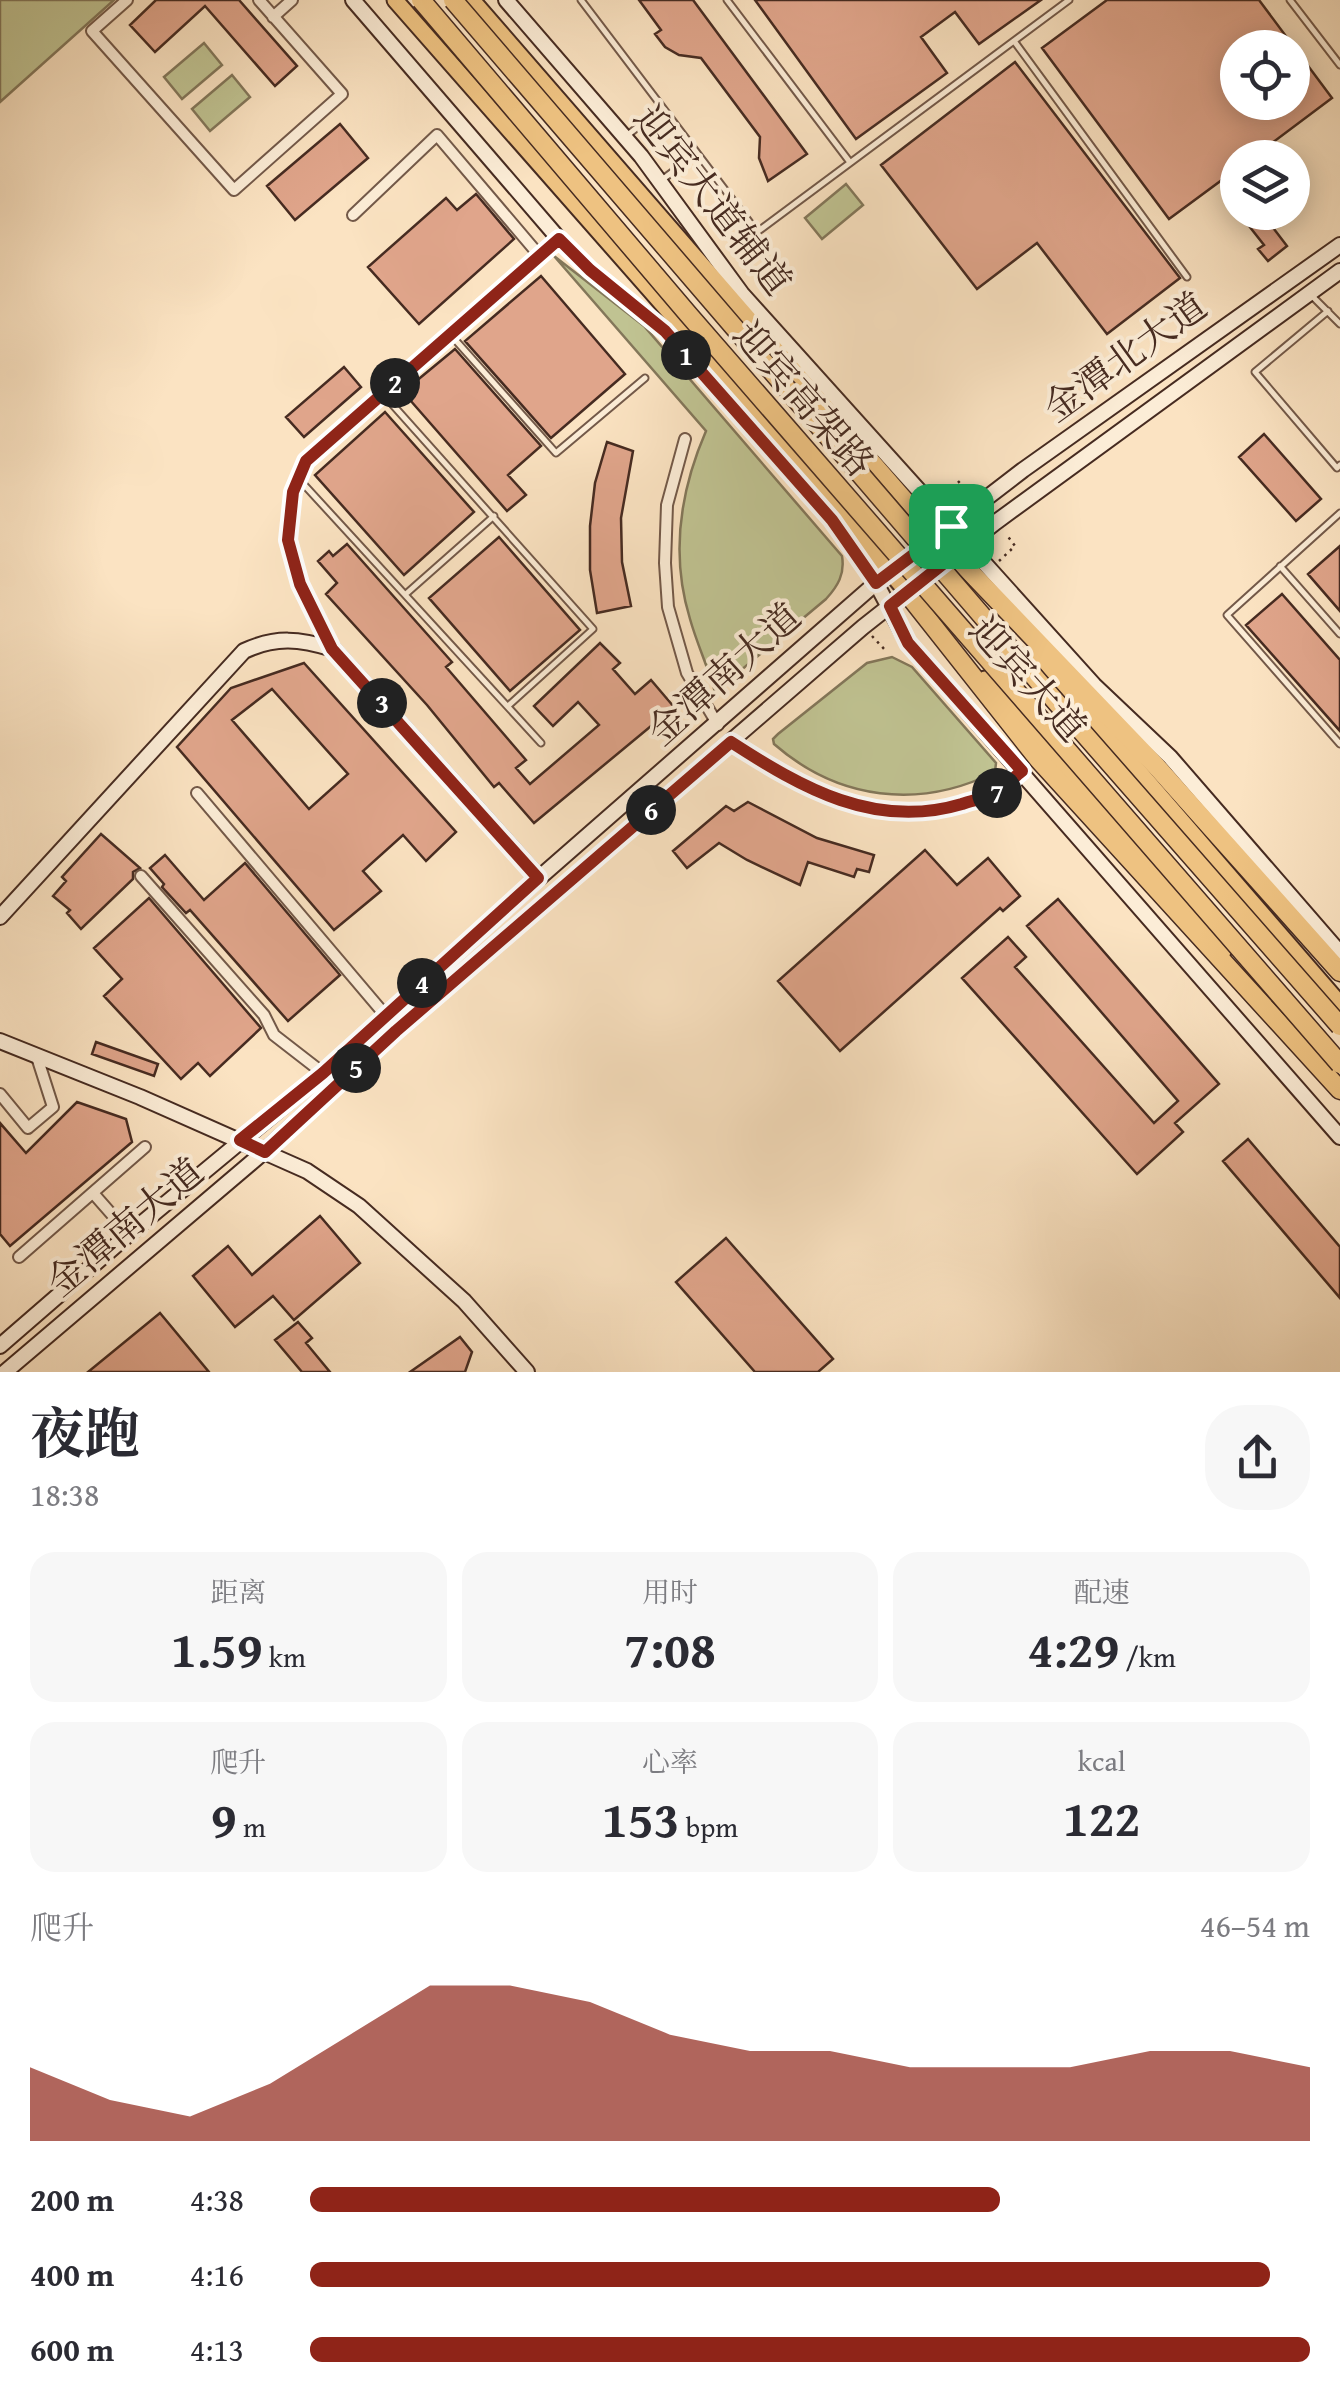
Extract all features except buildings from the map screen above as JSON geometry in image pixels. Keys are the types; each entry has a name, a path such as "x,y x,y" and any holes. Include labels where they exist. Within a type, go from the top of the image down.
{"highway":[{"name":"迎宾高架路","path":"421,0 841,492 1340,1064"},
{"name":"迎宾高架路","path":"453,0 1340,1026"},
{"path":"961,550 1340,972"},
{"path":"908,593 1039,760 1340,1086"}],"main road":[{"name":"迎宾大道","path":"395,0 1340,1086"},
{"name":"迎宾大道","path":"472,0 961,550 1340,1004"}],"street":[{"path":"127,0 92,32 234,190 342,94 258,0"},
{"path":"273,16 292,0"},
{"path":"353,0 559,239 590,270 665,331 832,520 876,583 908,643 1340,1136"},
{"name":"迎宾大道辅道","path":"506,0 624,137 742,294 870,438 945,532"},
{"path":"353,215 437,135 539,255"},
{"name":"金潭北大道","path":"945,532 1024,470 1340,245"},
{"name":"金潭北大道","path":"961,550 1340,271"},
{"path":"684,440 667,505 668,608 687,673 718,725"},
{"name":"金潭南大道","path":"0,1346 323,1073 538,878 718,725 876,583 945,532"},
{"path":"961,550 1170,757 1340,954"},
{"name":"金潭南大道","path":"5,1372 265,1152 396,1031 731,742 961,550"},
{"path":"0,917 244,651 266,641 298,639 332,649 538,878"},
{"path":"731,742 816,791 859,807 909,814 997,793 1022,771"},
{"path":"196,793 386,1016"},
{"path":"141,876 264,1016 274,1035 323,1073"},
{"path":"0,1042 307,1171 359,1206 464,1301 527,1372"},
{"path":"0,1094 28,1128 52,1107 38,1057"},
{"path":"18,1257 145,1147"},
{"path":"93,1194 129,1234"}],"lane":[{"path":"581,0 757,232 1069,0"},
{"path":"727,0 849,162"},
{"path":"1290,0 1340,65"},
{"path":"1014,41 1187,277"},
{"path":"624,137 662,108"},
{"path":"660,182 697,154"},
{"path":"332,649 300,584 288,540 297,477 306,461 559,239"},
{"path":"1308,292 1340,324"},
{"path":"1328,311 1255,372 1337,468 1340,465"},
{"path":"450,334 556,453 645,378"},
{"path":"383,394 593,629 508,706"},
{"path":"297,477 542,743"},
{"path":"1340,512 1227,614 1340,744"},
{"path":"408,594 494,516"},
{"path":"1280,566 1340,634"}],"green space":[{"path":"0,0 114,0 0,102"},
{"path":"204,43 222,65 182,99 164,77"},
{"path":"232,75 250,97 210,131 192,109"},
{"path":"846,184 863,205 822,239 805,218"},
{"path":"554,256 644,326 842,556 840,579 826,599 715,692 684,595 679,547 684,500 706,431"},
{"path":"892,657 912,667 996,763 995,772 937,792 880,793 825,777 774,744 778,734 867,663"}],"route":[{"path":"559,239 590,270 665,331 832,520 876,583 951,526 968,544 890,606 908,643 1022,771 997,793 909,814 859,807 816,791 731,742 396,1031 265,1152 240,1140 323,1073 538,878 332,649 300,584 288,540 293,492 306,461 539,255 559,239"}]}
